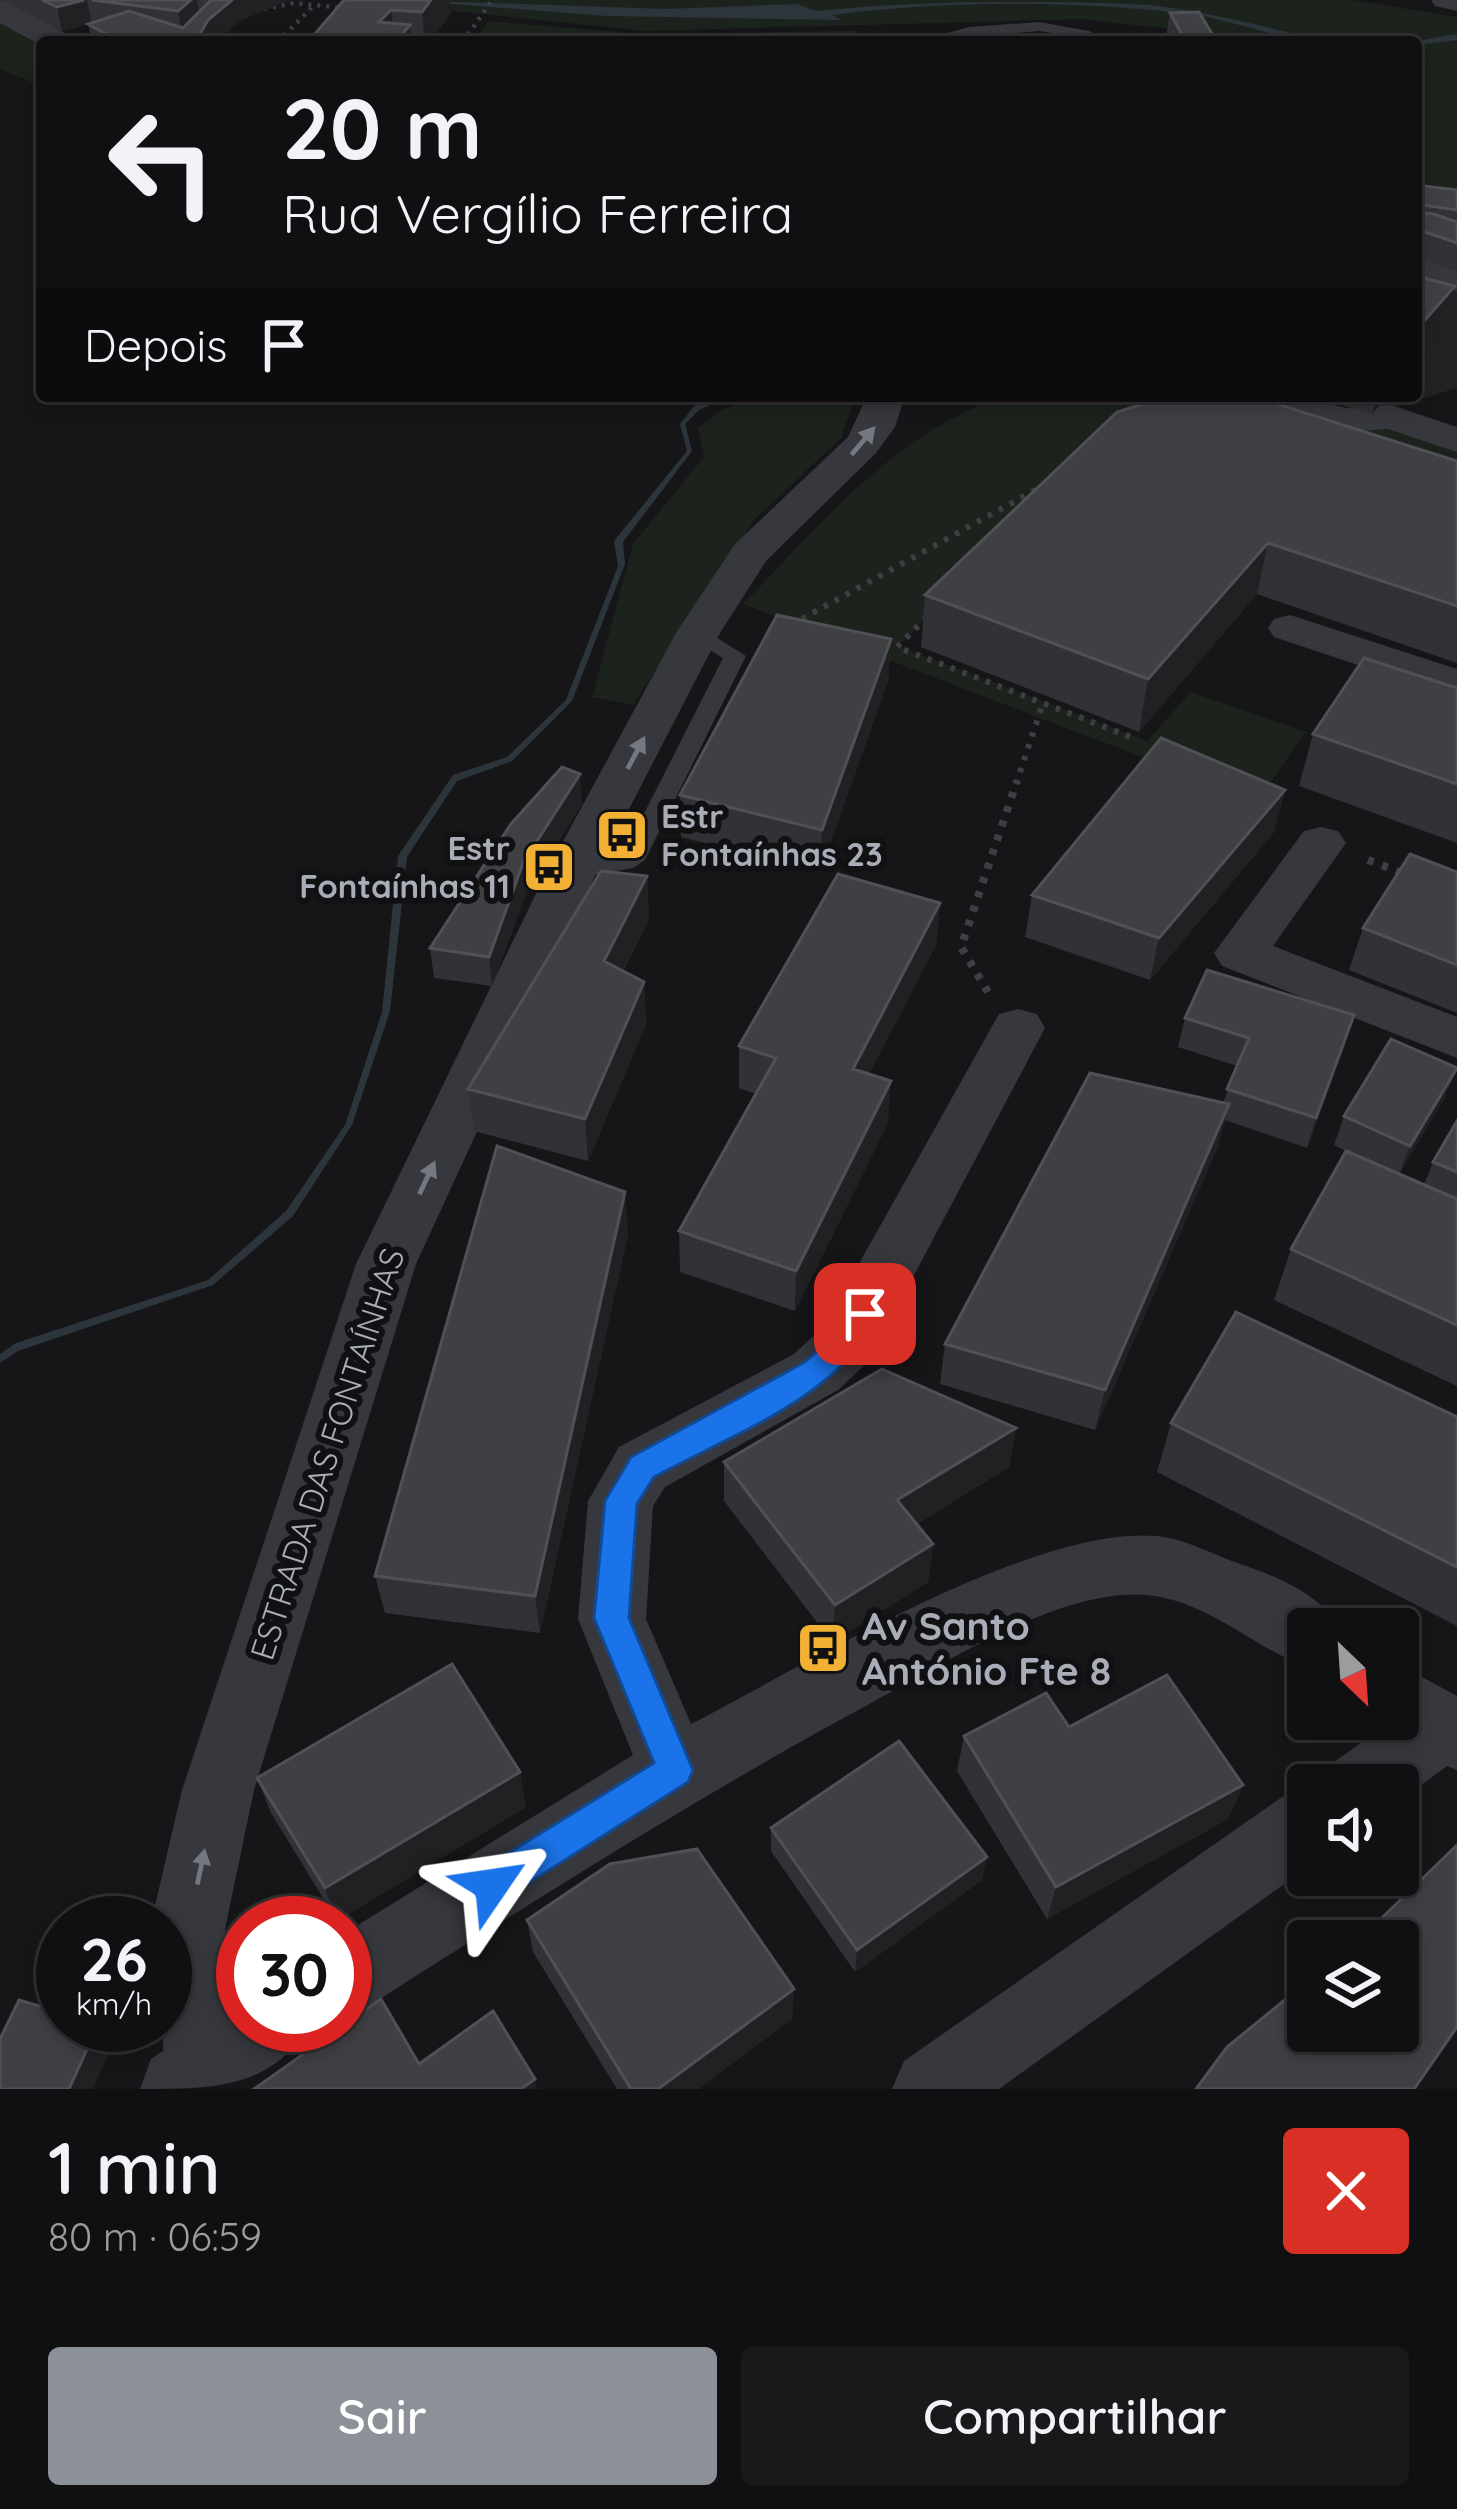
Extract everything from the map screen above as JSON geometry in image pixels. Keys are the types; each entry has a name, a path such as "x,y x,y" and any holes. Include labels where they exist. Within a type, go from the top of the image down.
{"street":[{"path":"1445,0 1457,2"},
{"path":"0,9 51,36"},
{"path":"1422,268 1457,278"},
{"name":"ESTRADA DAS FONTAÍNHAS","path":"191,2077 188,1929 218,1790 386,1264 572,871 717,644 749,554 862,445 876,427 884,402"},
{"path":"1280,402 1345,419 1390,417 1457,440"},
{"path":"1290,628 1457,683"},
{"path":"1321,843 1240,952 1457,1037"},
{"path":"675,1770 611,1618 621,1501 642,1467 816,1372 846,1344 1018,1028"},
{"path":"372,1960 675,1770 977,1611 1096,1570 1158,1566 1203,1577 1253,1599 1287,1622"},
{"path":"1384,1764 1433,1720"},
{"path":"932,2089 1287,1838"},
{"path":"191,2077 228,2052"}],"lane":[{"path":"951,36 987,29 1046,28 1079,36"}],"path":[{"path":"262,9 302,0"},
{"path":"467,36 492,0"},
{"path":"294,3 348,9"},
{"path":"285,35 314,5"},
{"path":"502,36 508,30"},
{"path":"285,35 294,36"},
{"path":"717,644 1047,484"},
{"path":"929,616 897,646 1131,737"},
{"path":"1018,1028 981,983 962,946 1043,703"},
{"path":"1321,843 1418,879"}],"shaded area":[{"path":"349,0 1352,0 1457,17 1457,212 1422,207 1422,36 1209,36 1083,19 645,31"},
{"path":"403,0 666,9 797,4 816,11 983,2 1150,5 1306,36 1281,36 1197,15 1061,4 968,4 832,15 841,20 607,16"},
{"path":"0,19 36,43 36,84 0,69"},
{"path":"488,21 641,34 857,31 857,36 478,36"},
{"path":"1422,280 1457,290 1457,388 1422,399"},
{"path":"717,402 685,424 692,451 623,542 625,564 572,701 512,761 457,781 407,857 390,1011 352,1125 293,1216 213,1285 18,1351 0,1363 0,1354 16,1343 208,1280 286,1211 345,1125 382,1012 398,856 453,775 507,757 566,700 618,566 614,541 687,451 680,424 694,406"},
{"path":"744,402 854,402 841,438 755,519 633,705 592,697 633,544 704,457 698,428 721,410"},
{"path":"990,402 1284,402 1457,440 1457,508 1088,461 898,646 1147,741 1191,692 1306,732 1257,801 743,604 893,457"},
{"path":"1331,402 1411,402 1372,414"}],"building":[{"path":"42,0 84,0 57,7"},
{"path":"92,0 191,0 178,11"},
{"path":"211,0 232,0 208,20 200,36 110,36 88,24 129,11 183,28"},
{"path":"344,0 431,0 422,12 391,10 379,22 410,25 401,36 313,36"},
{"path":"1199,12 1213,36 1183,36 1170,13"},
{"path":"1422,186 1457,190 1457,210 1422,205"},
{"path":"1422,213 1457,222 1457,243 1422,231"},
{"path":"1422,278 1455,286 1422,323"},
{"path":"1149,402 1271,402 1457,461 1457,606 1268,543 1148,679 925,595 1117,412"},
{"path":"777,615 891,639 822,830 680,795"},
{"path":"1364,658 1457,688 1457,784 1313,734"},
{"path":"1161,738 1285,790 1159,938 1032,895"},
{"path":"562,767 580,774 523,863 489,957 430,948 511,824"},
{"path":"1410,854 1457,872 1457,965 1363,928"},
{"path":"601,871 647,876 604,961 644,982 585,1119 468,1089"},
{"path":"838,874 940,903 853,1069 891,1081 796,1271 679,1231 776,1058 739,1046"},
{"path":"1207,970 1354,1015 1316,1118 1227,1089 1249,1038 1185,1018"},
{"path":"1391,1039 1457,1068 1410,1146 1344,1116"},
{"path":"1090,1073 1229,1104 1105,1390 945,1344"},
{"path":"1457,1121 1457,1172 1433,1162"},
{"path":"497,1146 625,1192 535,1596 375,1576"},
{"path":"1346,1151 1457,1199 1457,1325 1291,1249"},
{"path":"1236,1312 1457,1417 1457,1567 1171,1423"},
{"path":"882,1369 1016,1428 897,1500 933,1544 835,1605 724,1462"},
{"path":"452,1664 520,1772 325,1888 257,1778"},
{"path":"1167,1675 1243,1785 1056,1887 964,1736 1046,1693 1069,1727"},
{"path":"899,1741 987,1857 857,1950 771,1828"},
{"path":"1457,1845 1457,2027 1414,2089 1196,2089 1227,2047 1287,1998 1287,2052 1419,2052 1419,1920 1380,1920 1404,1896 1419,1896 1419,1882"},
{"path":"697,1849 794,1989 658,2089 631,2089 527,1920 610,1864"},
{"path":"381,1999 419,2064 493,2011 535,2079 521,2089 254,2089 306,2052 372,2052 372,2005"},
{"path":"19,2000 36,2005 36,2052 86,2052 69,2089 0,2089 0,2039"}],"waterway":[{"path":"1422,41 1457,37"}],"place":[{"name":"Estr Fontaínhas 23","path":"622,835"},
{"name":"Estr Fontaínhas 11","path":"549,867"},
{"name":"Av Santo António Fte 8","path":"823,1648"}],"route":[{"path":"492,1885 675,1770 611,1618 621,1501 642,1467 816,1372 846,1344 865,1314"}]}
